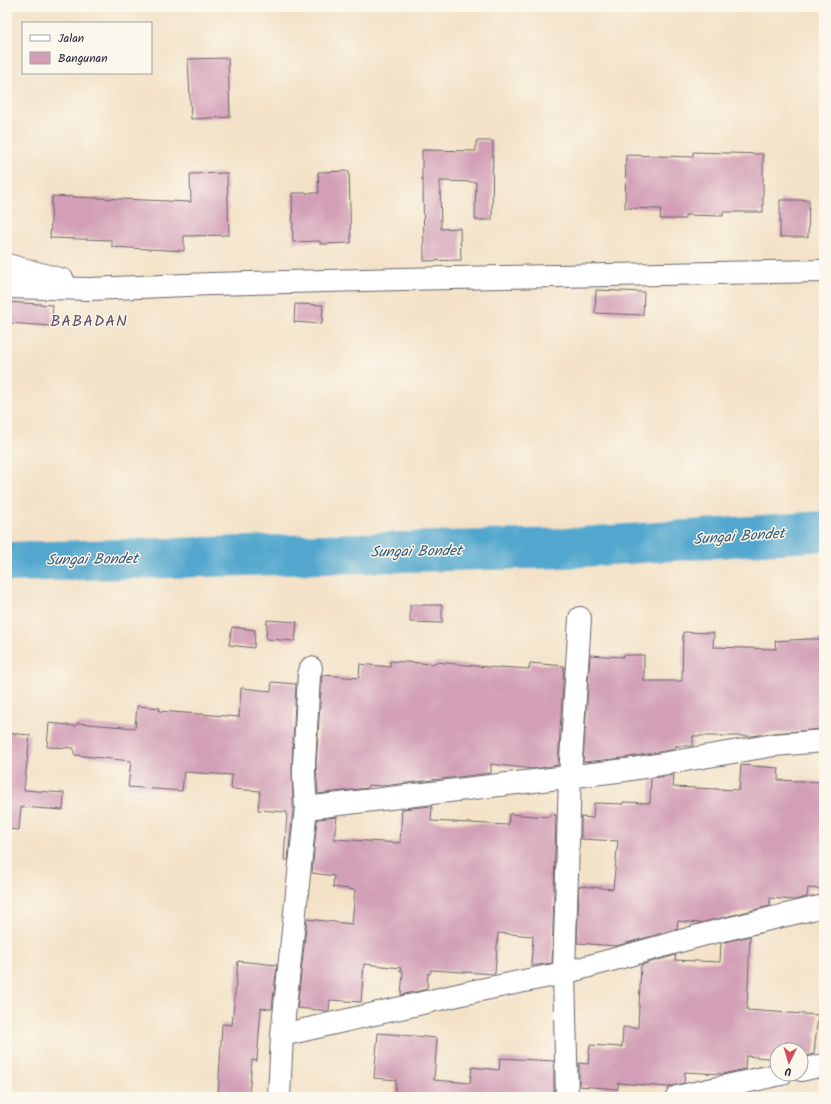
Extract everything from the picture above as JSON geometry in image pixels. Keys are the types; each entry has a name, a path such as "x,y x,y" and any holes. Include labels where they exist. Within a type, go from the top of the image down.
{"street":[{"path":"7,265 50,276 90,289"},
{"path":"7,287 90,289 402,279 824,271"},
{"path":"567,1097 564,973 570,776 580,618"},
{"path":"279,1097 282,1035 306,808 304,764 309,676 311,668"},
{"path":"306,808 626,770 774,745 824,741"},
{"path":"282,1035 475,991 564,973 706,934 824,906"},
{"path":"809,1068 824,1065"},
{"path":"677,1097 769,1077"}],"building":[{"path":"228,58 230,117 191,119 188,59"},
{"path":"476,141 493,141 492,220 475,220 476,182 440,181 441,229 460,228 461,260 424,261 422,150 476,151"},
{"path":"693,152 763,154 763,212 723,212 723,216 685,215 685,219 660,219 661,209 625,208 626,155 693,157"},
{"path":"349,171 351,243 320,244 320,241 293,242 292,193 319,193 318,172"},
{"path":"227,173 229,235 184,236 184,251 112,247 112,240 50,238 52,196 191,202 190,174"},
{"path":"780,200 809,200 808,237 780,237"},
{"path":"596,290 644,292 643,315 595,313"},
{"path":"7,302 53,305 51,326 7,323"},
{"path":"295,304 323,305 322,324 294,322"},
{"path":"410,605 442,605 442,623 410,622"},
{"path":"267,620 297,622 295,641 266,639"},
{"path":"232,627 255,630 254,648 229,645"},
{"path":"683,632 714,633 713,647 776,649 775,641 824,639 824,729 752,736 693,736 693,746 676,746 676,749 624,758 583,762 590,655 623,657 623,655 644,655 644,681 682,681"},
{"path":"390,661 434,664 435,662 499,668 529,669 530,663 564,666 558,765 532,769 491,764 491,773 382,786 368,785 368,788 318,794 316,764 322,675 359,678 360,664 390,667"},
{"path":"272,682 296,684 292,764 293,808 288,860 284,860 287,812 258,810 260,791 231,789 232,775 184,772 182,791 128,787 131,761 74,755 74,748 47,747 49,723 76,726 77,723 135,728 137,706 160,708 159,711 239,717 241,688 271,691"},
{"path":"7,733 30,735 24,790 64,793 63,810 21,807 19,830 7,829"},
{"path":"741,765 779,768 778,780 824,782 824,889 808,888 807,897 794,900 770,898 770,906 700,923 678,921 677,929 616,946 577,943 579,886 613,889 618,841 581,839 581,817 593,818 594,803 650,803 651,778 674,775 673,787 739,790"},
{"path":"432,806 431,821 508,825 509,814 549,817 549,814 556,815 552,963 531,966 533,936 498,933 495,974 431,970 430,974 428,973 427,989 401,995 403,971 400,971 401,968 364,964 361,1002 330,1000 329,1011 297,1008 307,919 352,924 355,890 333,887 334,876 312,873 317,819 337,817 334,839 400,843 402,809"},
{"path":"750,936 747,1010 818,1015 814,1054 809,1055 809,1042 769,1042 769,1058 746,1056 745,1069 723,1074 685,1072 684,1083 669,1087 618,1083 618,1089 579,1086 579,1063 588,1064 590,1045 622,1047 623,1027 638,1028 641,965 676,955 675,960 720,962 721,943"},
{"path":"238,961 277,965 272,1009 261,1008 257,1061 252,1060 249,1097 218,1097 222,1024 232,1025"},
{"path":"378,1033 437,1038 434,1080 470,1083 472,1067 499,1070 500,1058 554,1061 554,1097 395,1097 396,1080 374,1078"}],"waterway":[{"name":"Sungai Bondet","path":"7,562 566,548 824,531"}],"district":[{"name":"BABADAN","path":"89,321"}]}
